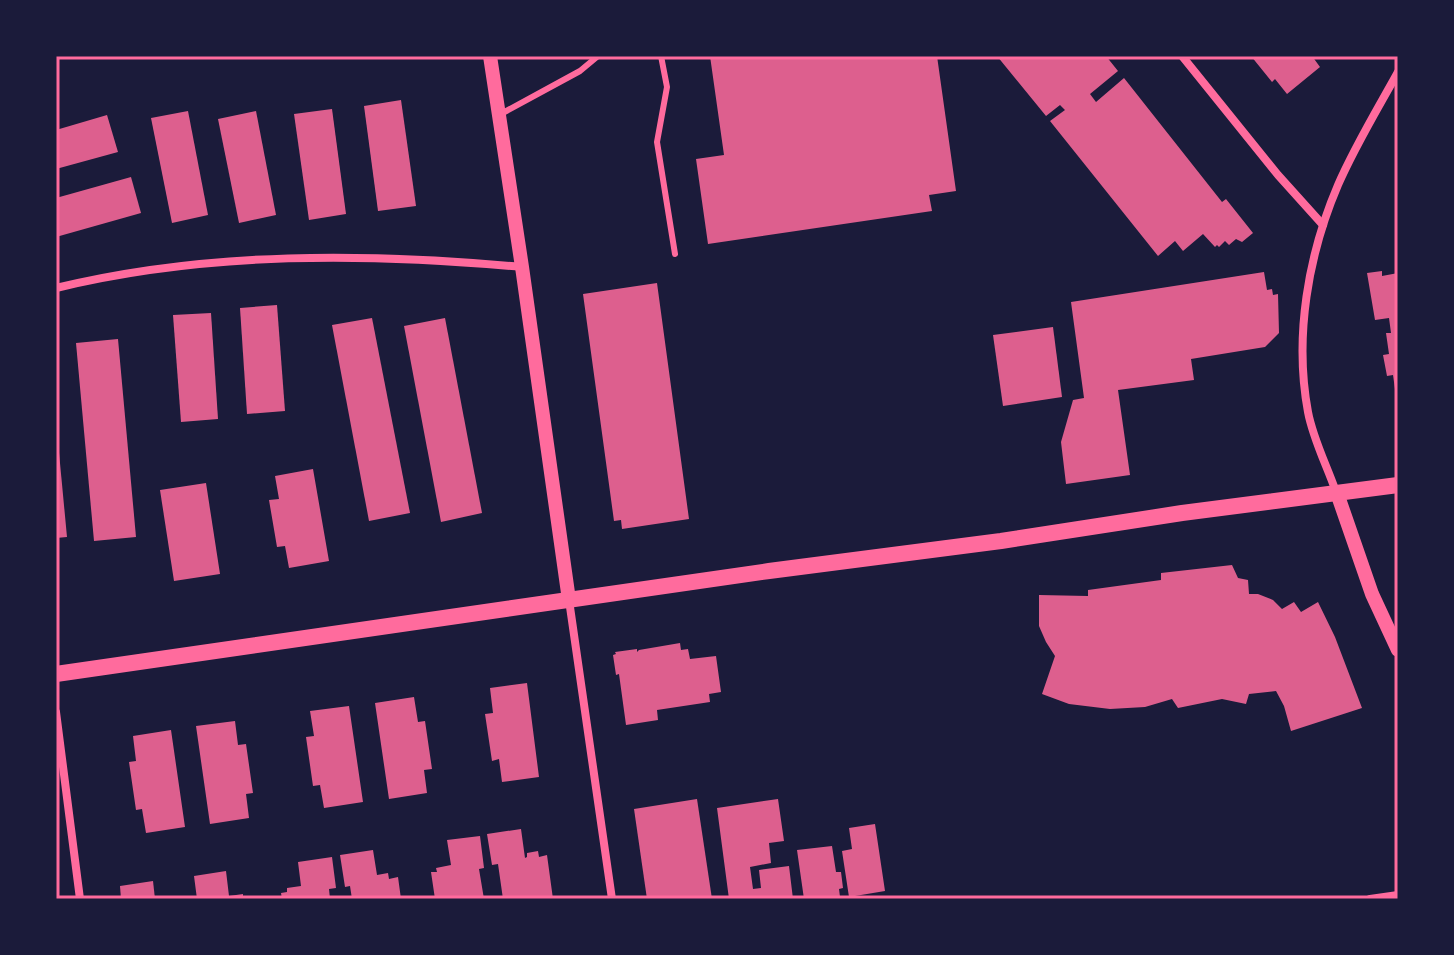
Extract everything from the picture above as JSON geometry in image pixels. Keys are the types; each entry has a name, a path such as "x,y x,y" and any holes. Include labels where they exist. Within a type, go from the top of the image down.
{"main road":[{"path":"56,674 1398,485"}],"street":[{"path":"490,56 612,899"},
{"path":"1182,56 1278,175 1323,225"},
{"path":"1398,72 1347,165 1323,225 1305,311 1303,363 1308,415 1372,594 1398,650"},
{"path":"56,288 97,278 195,264 259,260 392,259 522,267"},
{"path":"56,712 80,899"},
{"path":"1370,899 1398,895"}],"lane":[{"path":"499,115 580,71 598,56"},
{"path":"661,56 667,87 657,142 675,254"}],"building":[{"path":"710,56 937,56 956,191 929,195 932,211 708,244 696,159 724,155"},
{"path":"997,56 1106,56 1118,71 1090,94 1096,102 1124,78 1222,202 1226,199 1253,233 1242,242 1236,239 1229,245 1225,241 1219,247 1215,247 1203,234 1183,251 1175,241 1158,256 1050,121 1065,110 1060,105 1046,116"},
{"path":"1251,56 1312,56 1320,67 1287,94 1275,79 1272,82"},
{"path":"401,100 416,206 378,211 364,106"},
{"path":"332,109 346,214 309,220 294,114"},
{"path":"188,111 208,215 172,223 151,118"},
{"path":"256,111 276,215 239,223 218,119"},
{"path":"107,115 118,152 56,169 56,130"},
{"path":"131,177 141,213 56,237 56,198"},
{"path":"1382,271 1382,276 1398,273 1398,388 1395,389 1393,375 1387,376 1383,355 1389,354 1386,333 1391,333 1389,318 1375,320 1367,273"},
{"path":"1264,272 1267,290 1272,289 1273,295 1278,294 1279,333 1265,347 1191,359 1194,380 1118,390 1130,475 1066,484 1061,442 1073,400 1084,398 1071,302"},
{"path":"657,283 689,519 622,529 621,520 614,521 583,294"},
{"path":"277,305 285,411 247,414 240,308"},
{"path":"211,313 218,419 181,422 173,315"},
{"path":"372,318 410,513 369,521 332,325"},
{"path":"445,318 482,513 441,522 404,326"},
{"path":"1053,327 1062,397 1003,406 993,335"},
{"path":"118,339 136,537 94,541 76,343"},
{"path":"56,442 67,537 56,538"},
{"path":"313,469 329,561 289,568 285,546 277,547 269,500 279,499 275,476"},
{"path":"206,483 220,574 174,581 160,490"},
{"path":"1232,565 1238,578 1248,580 1249,594 1273,600 1282,609 1294,602 1301,612 1318,602 1362,708 1291,731 1276,691 1249,694 1246,704 1222,699 1178,708 1172,699 1145,707 1110,709 1069,704 1042,694 1055,656 1039,626 1039,595 1088,596 1088,590 1161,580 1161,573"},
{"path":"680,643 681,650 688,649 690,659 716,656 721,692 709,694 710,702 657,710 658,720 626,725 619,674 616,675 613,655 615,652 637,649 637,652"},
{"path":"527,683 539,777 502,782 499,759 492,761 485,714 493,713 490,688"},
{"path":"414,697 418,722 425,721 432,769 424,770 427,793 389,799 375,703"},
{"path":"349,706 363,802 324,808 320,785 313,786 306,737 314,736 310,711"},
{"path":"235,721 238,745 246,744 253,793 246,794 249,818 210,824 196,726"},
{"path":"171,730 185,827 146,833 142,809 136,810 129,762 136,761 133,736"},
{"path":"697,799 712,899 647,899 634,809"},
{"path":"778,799 784,841 769,843 771,863 750,867 753,889 761,888 759,870 789,866 793,899 729,899 717,808"},
{"path":"875,824 885,891 849,897 842,851 852,849 849,828"},
{"path":"521,829 525,858 527,853 538,851 539,857 547,855 553,899 503,899 498,864 492,865 487,834"},
{"path":"480,836 484,868 479,869 484,899 435,899 431,872 451,865 447,840"},
{"path":"832,846 836,872 841,872 843,888 839,889 840,897 804,899 797,850"},
{"path":"373,850 377,875 388,873 389,879 398,877 401,899 352,899 350,886 345,887 340,855"},
{"path":"332,857 336,888 329,889 330,899 282,899 281,893 287,892 287,888 301,886 298,862"},
{"path":"226,871 229,896 243,894 243,899 197,899 194,876"},
{"path":"153,881 155,899 121,899 120,886"}]}
